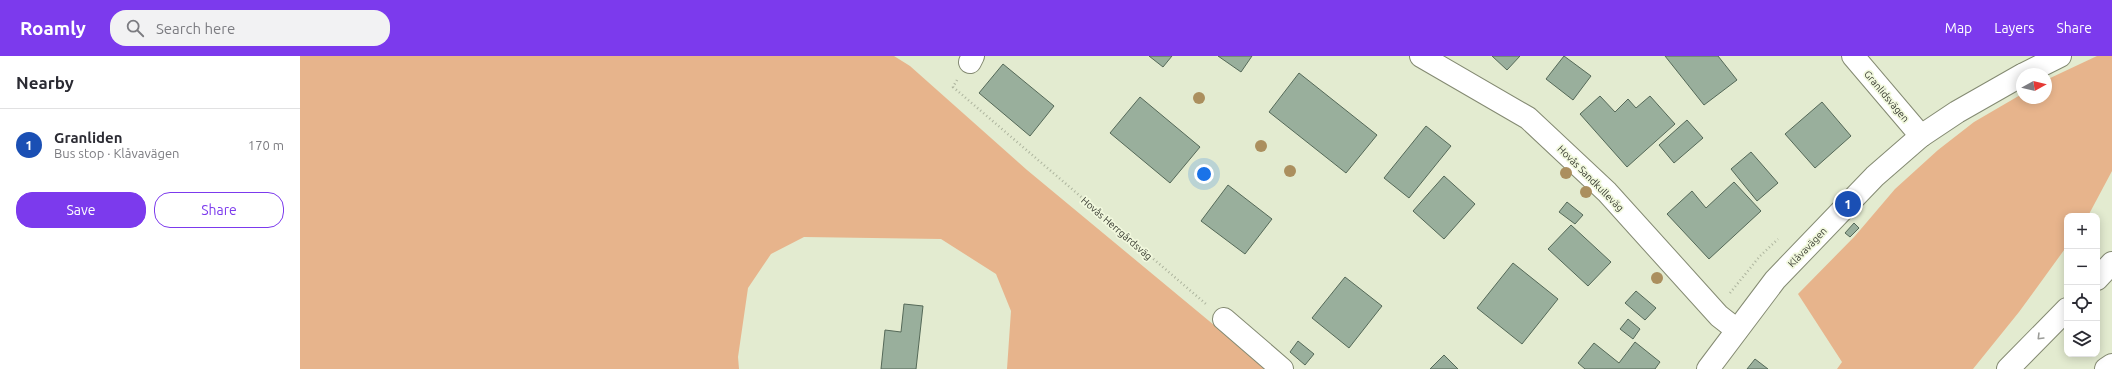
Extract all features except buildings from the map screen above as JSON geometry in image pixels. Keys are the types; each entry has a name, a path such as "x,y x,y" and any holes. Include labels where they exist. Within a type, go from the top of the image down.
{"street":[{"name":"Hovås Sandkulleväg","path":"1421,56 1528,118 1607,192 1714,310 1737,330"},
{"name":"Granlidsvägen","path":"1853,56 1921,136"},
{"name":"Klåvavägen","path":"2037,68 2060,56"},
{"name":"Klåvavägen","path":"1708,369 1775,280 1875,176 1921,136 1957,112 2016,79"},
{"path":"2100,275 2112,263"},
{"path":"2008,369 2064,312"},
{"path":"1224,320 1282,369"},
{"path":"2106,369 2112,365"}],"path":[{"name":"Hovås Herrgårdsväg","path":"953,87 1224,320"}],"shaded area":[{"path":"300,56 894,56 910,66 1027,170 1267,369 1007,369 1011,311 996,274 941,239 804,237 771,254 748,288 738,357 739,369 300,369"},
{"path":"2097,56 2112,56 2112,171 2090,213 2064,213 2064,250 2019,312 1973,369 1837,369 1842,362 1798,294 1855,236 1895,189 1938,150 1974,122 2016,98 2016,104 2052,104 2052,77"}],"place":[{"name":"Granliden","path":"1848,204"}]}
